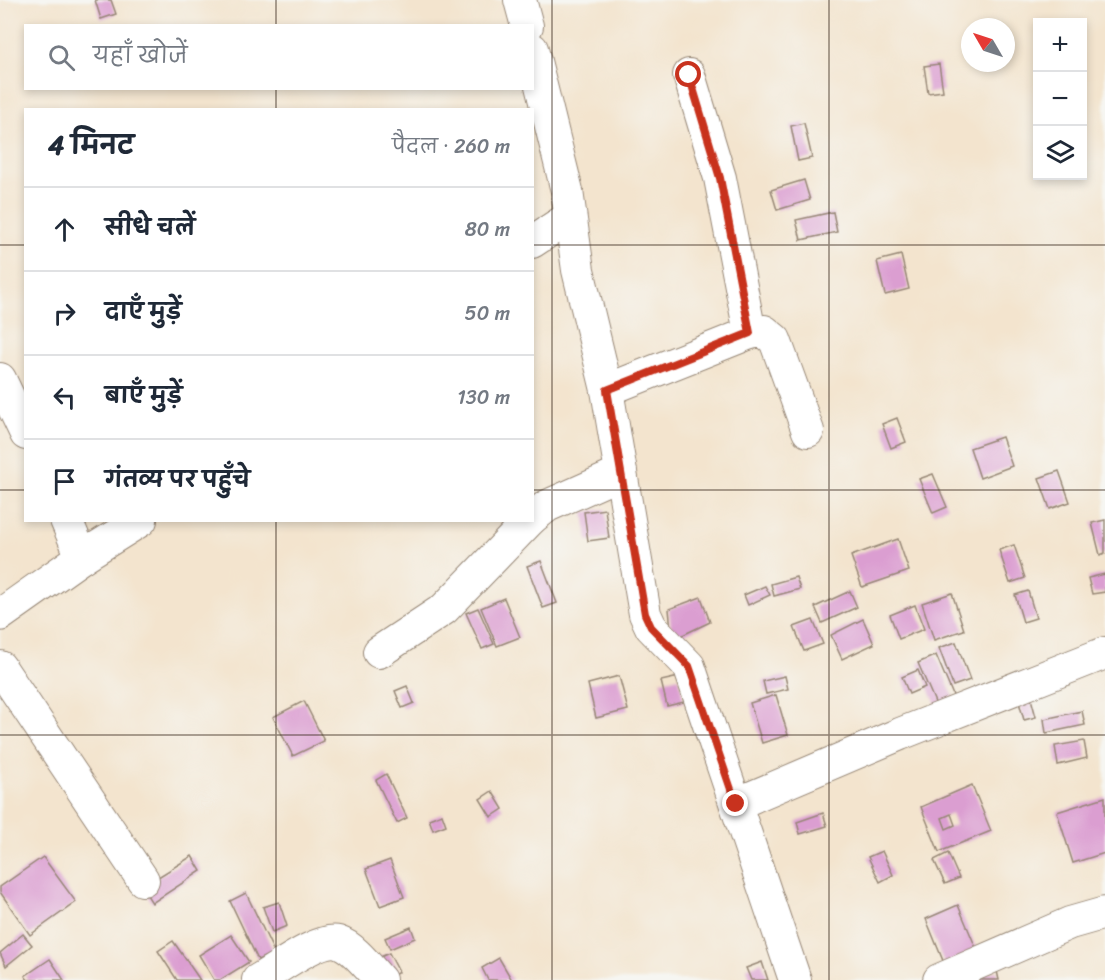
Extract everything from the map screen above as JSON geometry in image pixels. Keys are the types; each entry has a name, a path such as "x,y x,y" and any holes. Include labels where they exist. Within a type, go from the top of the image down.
{"street":[{"path":"520,0 526,24"},
{"path":"534,57 567,191 578,270 607,390 645,614 651,627 689,666 795,980"},
{"path":"689,75 720,178 750,333"},
{"path":"534,241 570,217"},
{"path":"607,390 750,333 764,331 775,340 808,431"},
{"path":"0,380 24,430"},
{"path":"534,517 547,506 621,472"},
{"path":"67,522 82,557"},
{"path":"0,615 82,557 138,522"},
{"path":"379,652 444,609 528,522"},
{"path":"736,804 900,734 1105,653"},
{"path":"0,667 143,880"},
{"path":"939,980 1070,923 1105,913"},
{"path":"258,980 321,943 337,942 359,958 380,980"}],"building":[{"path":"95,0 111,0 116,14 101,19"},
{"path":"939,64 943,91 928,93 924,66"},
{"path":"804,123 812,158 798,161 791,126"},
{"path":"804,180 810,200 777,210 771,190"},
{"path":"833,212 837,232 801,240 796,220"},
{"path":"901,255 909,289 885,295 877,261"},
{"path":"897,418 906,442 891,448 882,424"},
{"path":"1002,437 1012,466 980,478 970,448"},
{"path":"1059,471 1070,502 1050,509 1039,478"},
{"path":"933,474 947,507 933,513 919,479"},
{"path":"605,509 609,538 588,541 584,512"},
{"path":"1105,520 1105,553 1100,555 1092,523"},
{"path":"898,539 909,571 862,587 851,556"},
{"path":"1014,545 1025,578 1010,583 999,550"},
{"path":"541,561 557,603 543,608 527,566"},
{"path":"1105,574 1105,592 1092,594 1088,578"},
{"path":"796,577 800,589 774,596 771,584"},
{"path":"765,586 770,595 748,605 744,595"},
{"path":"850,591 857,607 822,623 815,607"},
{"path":"1028,591 1036,618 1023,622 1015,595"},
{"path":"952,593 964,630 934,640 922,603"},
{"path":"701,597 710,622 672,640 669,609"},
{"path":"504,598 520,637 497,646 481,608"},
{"path":"915,605 924,629 899,639 890,615"},
{"path":"478,608 494,644 482,649 466,613"},
{"path":"863,619 874,644 842,659 831,635"},
{"path":"813,620 823,644 804,651 794,627"},
{"path":"956,642 970,680 953,686 939,648"},
{"path":"936,655 955,700 937,707 918,663"},
{"path":"918,670 925,687 909,694 902,677"},
{"path":"619,676 628,710 596,718 588,684"},
{"path":"785,676 788,689 766,694 763,681"},
{"path":"679,677 684,702 667,706 661,681"},
{"path":"407,686 414,703 402,708 395,691"},
{"path":"1029,691 1036,717 1024,720 1017,695"},
{"path":"776,695 788,735 762,743 750,703"},
{"path":"304,701 324,741 293,756 273,717"},
{"path":"1082,711 1085,725 1046,733 1044,719"},
{"path":"1084,741 1087,758 1058,765 1055,746"},
{"path":"386,774 407,818 397,823 376,780"},
{"path":"972,785 991,831 939,852 921,807","holes":["951,814 955,825 946,829 942,818"]},
{"path":"492,791 503,809 491,817 480,799"},
{"path":"1105,797 1105,853 1073,863 1057,812"},
{"path":"823,813 827,826 800,834 797,822"},
{"path":"442,814 446,825 433,830 429,819"},
{"path":"882,851 893,875 880,882 868,857"},
{"path":"948,853 959,878 945,884 934,860"},
{"path":"192,856 201,871 152,903 142,887"},
{"path":"43,857 76,902 30,935 0,892 0,887"},
{"path":"390,860 404,897 380,906 366,869"},
{"path":"246,893 274,952 258,960 230,901"},
{"path":"279,902 287,926 272,932 263,907"},
{"path":"958,905 979,955 946,968 926,919"},
{"path":"411,927 415,938 390,949 385,938"},
{"path":"23,934 32,945 6,966 0,953"},
{"path":"231,935 249,962 220,980 214,980 199,955"},
{"path":"173,941 200,980 177,980 158,951"},
{"path":"389,953 399,972 387,979 376,959"},
{"path":"499,958 512,980 488,980 482,968"},
{"path":"50,959 64,980 28,980 25,976"},
{"path":"762,962 768,980 751,980 746,968"},
{"path":"997,971 999,980 982,980 981,974"}],"route":[{"path":"689,75 720,178 750,333 607,390 645,614 651,627 689,666 736,804"}]}
